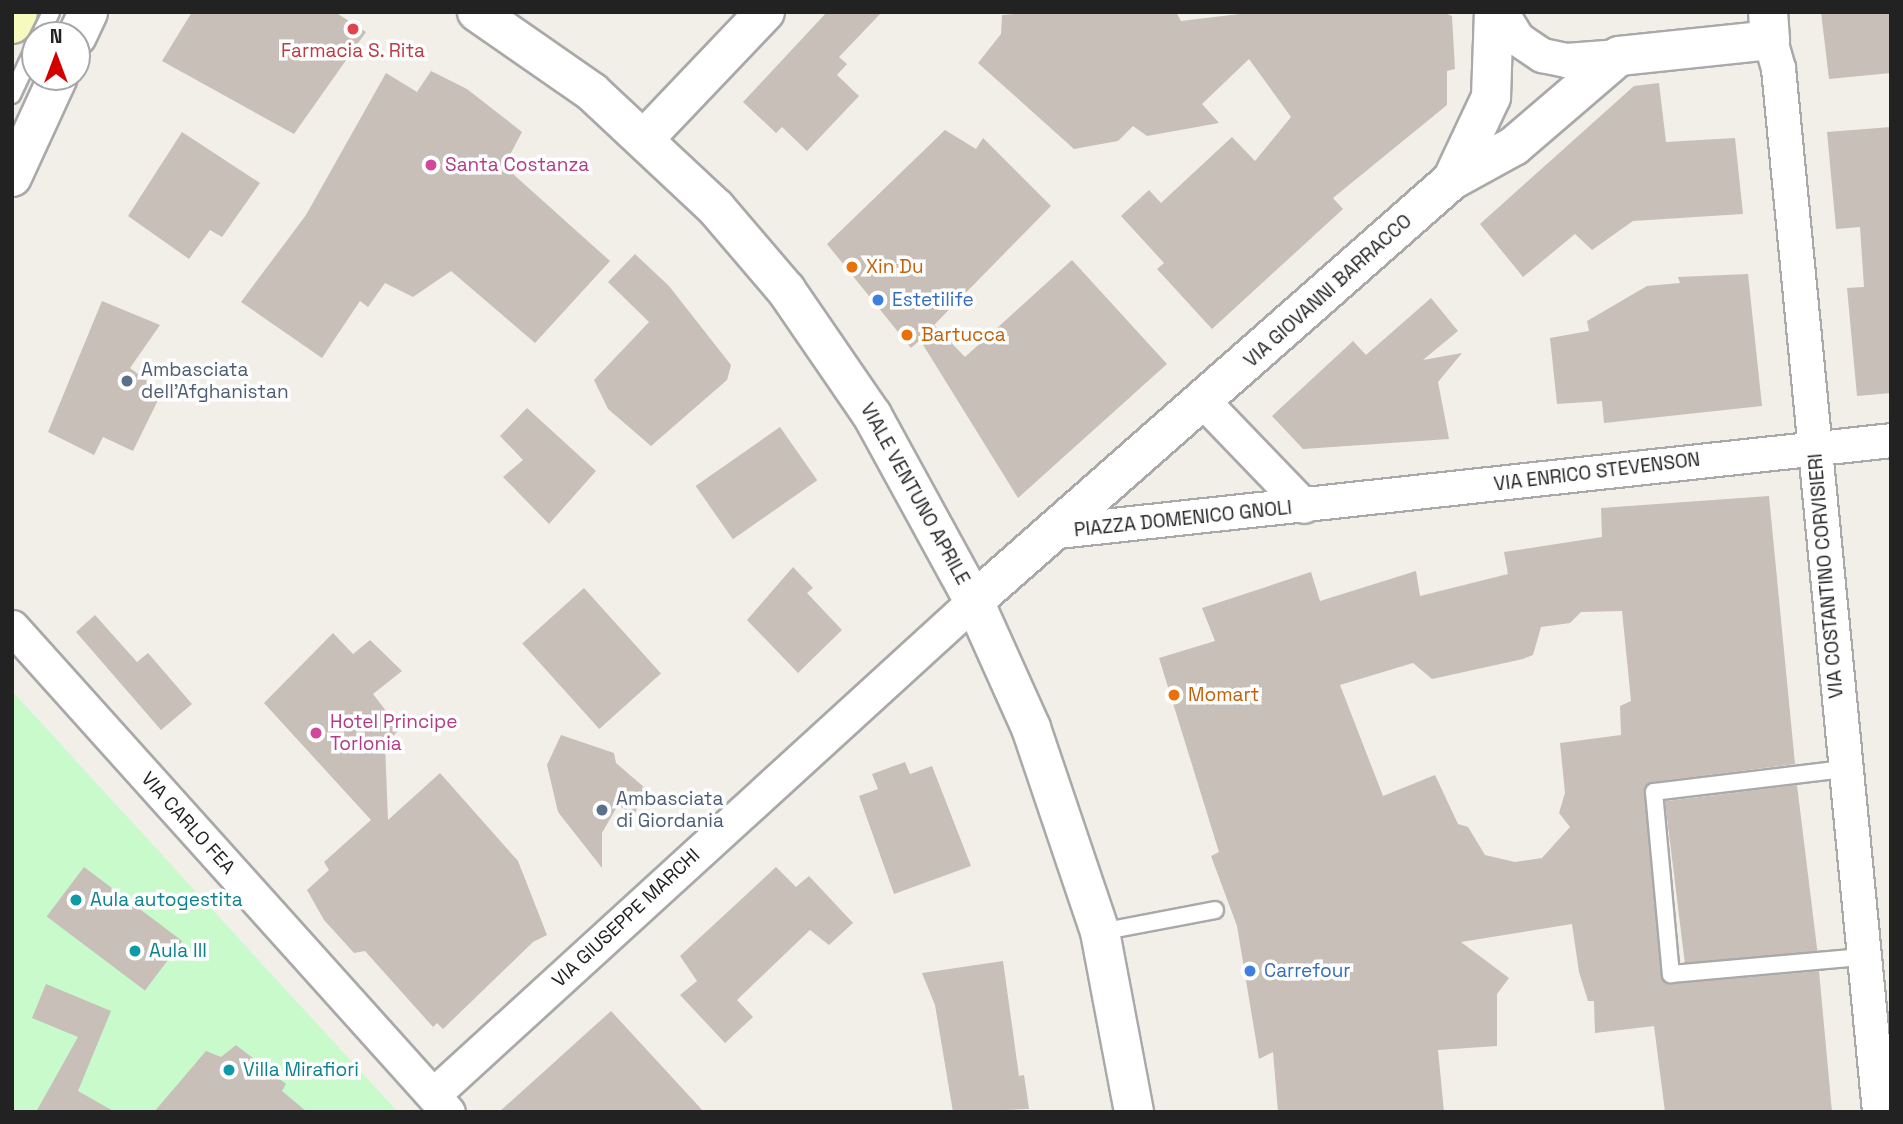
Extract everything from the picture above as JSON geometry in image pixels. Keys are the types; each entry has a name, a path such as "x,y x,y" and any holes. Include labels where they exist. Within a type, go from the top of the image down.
{"main road":[{"path":"12,24 18,12"}],"street":[{"name":"VIALE VENTUNO APRILE","path":"477,12 592,92 646,138 742,235 837,360 974,601 1031,728 1100,932 1134,1112"},
{"path":"646,138 765,12"},
{"name":"VIA GIOVANNI BARRACCO","path":"1452,180 1491,97 1494,12"},
{"path":"1501,12 1518,39 1542,55 1566,60 1619,55 1769,26"},
{"name":"VIA COSTANTINO CORVISIERI","path":"1769,26 1778,68 1879,1112"},
{"name":"VIA GIOVANNI BARRACCO","path":"1204,402 1452,180 1514,146 1619,55"},
{"path":"12,177 52,91"},
{"name":"PIAZZA DOMENICO GNOLI","path":"974,601 1204,402 1304,506"},
{"name":"VIA ENRICO STEVENSON","path":"1304,506 1891,440"},
{"name":"PIAZZA DOMENICO GNOLI","path":"1058,531 1304,506"},
{"name":"VIA GIUSEPPE MARCHI","path":"441,1103 974,601"},
{"name":"VIA CARLO FEA","path":"12,627 441,1103"}],"lane":[{"path":"12,94 21,75"},
{"path":"1844,769 1654,792 1671,974 1863,957"},
{"path":"1100,932 1215,910"}],"green space":[{"name":"Villa Mirafiori","path":"12,691 252,953 398,1112 12,1112"}],"building":[{"path":"192,12 335,12 366,32 294,134 162,61"},
{"path":"827,12 882,12 839,57 847,64 837,75 859,96 807,151 782,127 776,133 743,102"},
{"path":"1038,12 1176,12 1181,21 1256,12 1442,12 1452,16 1455,69 1447,71 1447,105 1333,198 1343,209 1212,329 1157,269 1164,263 1121,216 1149,190 1161,203 1232,137 1255,161 1291,117 1249,59 1202,104 1219,123 1147,136 1133,126 1118,141 1074,149 978,63 1001,34 1002,15"},
{"path":"1821,12 1891,12 1891,73 1829,79"},
{"path":"431,71 467,89 522,132 504,166 610,261 535,343 451,271 413,297 385,283 368,307 360,301 322,358 241,302 306,215 386,73 417,92"},
{"path":"1659,83 1666,142 1735,138 1743,214 1633,221 1592,250 1575,234 1523,277 1480,224 1634,86"},
{"path":"1891,127 1891,393 1857,396 1847,288 1864,287 1860,227 1836,229 1827,132"},
{"path":"945,130 976,149 983,138 1051,206 934,325 965,357 1072,260 1167,364 1018,498 920,340 911,348 827,244"},
{"path":"182,132 260,183 222,237 210,230 189,259 128,216"},
{"path":"635,254 669,286 731,365 727,380 651,446 608,409 594,380 649,322 608,282"},
{"path":"1748,274 1762,406 1604,423 1602,401 1557,404 1550,338 1589,331 1587,321 1647,286 1680,283 1678,277"},
{"path":"1431,298 1458,331 1423,360 1462,353 1438,382 1449,439 1303,449 1272,416 1353,341 1366,355"},
{"name":"Ambasciata dell'Afghanistan","path":"102,301 160,325 130,368 162,392 133,451 103,437 94,455 48,432"},
{"path":"527,408 596,471 549,524 503,477 523,460 500,436"},
{"path":"780,427 817,480 733,539 696,486"},
{"path":"1769,496 1795,764 1653,782 1645,787 1661,975 1672,984 1819,971 1832,1112 1665,1112 1654,1026 1595,1033 1594,1001 1588,1001 1579,972 1572,924 1461,942 1509,978 1497,994 1497,1046 1438,1050 1444,1112 1278,1112 1273,1052 1259,1059 1237,926 1211,856 1219,852 1159,658 1215,641 1202,608 1311,572 1320,601 1416,571 1420,596 1508,574 1504,552 1602,537 1601,508","holes":["1622,611 1631,701 1620,706 1621,735 1560,743 1565,793 1559,813 1570,827 1542,858 1515,862 1485,855 1468,827 1458,824 1435,775 1383,796 1340,685 1413,663 1432,679 1523,659 1533,655 1541,627 1570,623 1581,612"]},
{"path":"793,567 813,588 807,593 842,630 798,673 747,620"},
{"path":"584,588 661,673 599,729 522,644"},
{"path":"95,615 137,662 148,653 192,704 161,730 76,632"},
{"path":"333,633 353,654 370,640 402,671 373,694 400,729 385,744 388,820 440,773 518,861 547,935 533,942 443,1029 437,1023 433,1027 365,951 354,953 324,920 307,890 329,870 324,862 371,820 264,703"},
{"path":"561,735 614,753 616,763 645,788 634,816 618,805 602,833 602,868 558,812 547,765"},
{"path":"905,762 910,774 932,766 971,866 894,894 859,796 878,789 872,774"},
{"path":"1797,785 1817,951 1685,967 1665,801"},
{"path":"84,867 182,941 145,991 47,917"},
{"path":"776,867 796,887 809,876 853,923 829,945 810,930 737,1000 753,1017 725,1043 680,995 697,981 680,956"},
{"path":"1003,961 1019,1076 1024,1075 1029,1109 953,1112 935,1005 922,973"},
{"path":"46,984 111,1011 78,1091 115,1112 36,1112 78,1037 32,1018"},
{"path":"611,1011 704,1112 499,1112"},
{"name":"Villa Mirafiori","path":"236,1045 286,1084 282,1091 307,1112 154,1112 206,1051 221,1057"}],"place":[{"name":"Farmacia S. Rita","path":"353,29"},
{"name":"Santa Costanza","path":"431,165"},
{"name":"Xin Du","path":"852,267"},
{"name":"Estetilife","path":"878,300"},
{"name":"Bartucca","path":"907,335"},
{"name":"Ambasciata dell'Afghanistan","path":"127,381"},
{"name":"Momart","path":"1174,695"},
{"name":"Hotel Principe Torlonia","path":"316,733"},
{"name":"Ambasciata di Giordania","path":"602,810"},
{"name":"Aula autogestita","path":"76,900"},
{"name":"Aula III","path":"135,951"},
{"name":"Carrefour","path":"1250,971"},
{"name":"Villa Mirafiori","path":"229,1070"}]}
